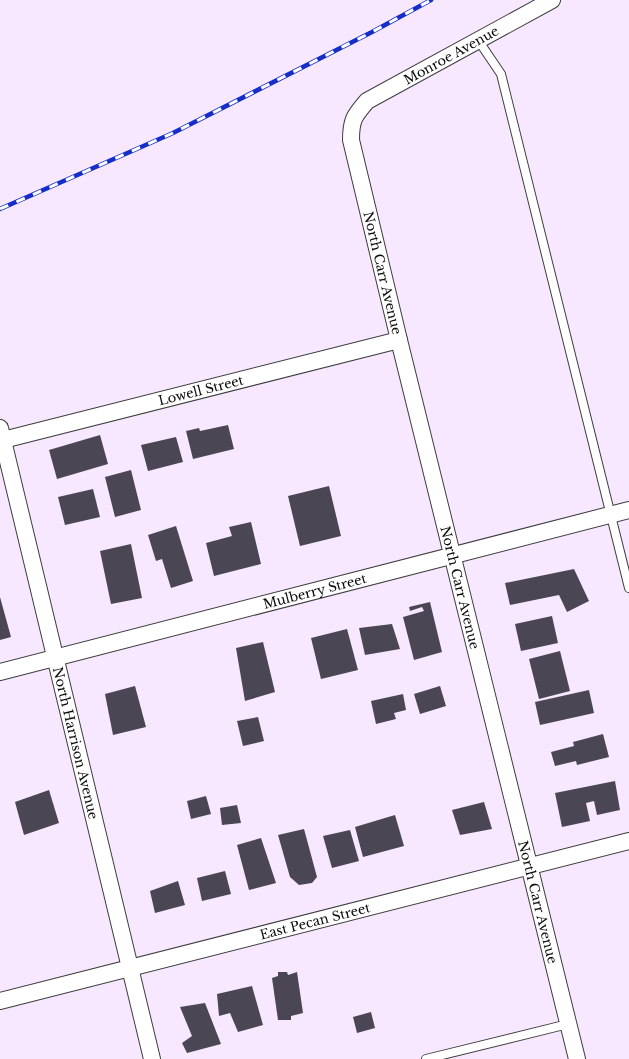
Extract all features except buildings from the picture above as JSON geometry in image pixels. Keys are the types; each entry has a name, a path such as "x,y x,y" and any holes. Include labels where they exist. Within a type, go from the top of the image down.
{"street":[{"name":"Monroe Avenue","path":"354,115 367,101 552,0"},
{"name":"North Carr Avenue","path":"354,115 351,126 352,140 399,340 577,1059"},
{"name":"Lowell Street","path":"1,434 399,340"},
{"name":"North Harrison Avenue","path":"1,434 152,1059"},
{"name":"Mulberry Street","path":"0,672 629,510"},
{"name":"East Pecan Street","path":"0,1000 629,841"}],"lane":[{"path":"478,40 501,74 629,588"},
{"path":"426,1059 568,1024"}],"railway":[{"path":"0,209 173,133 372,32 431,0"}]}
